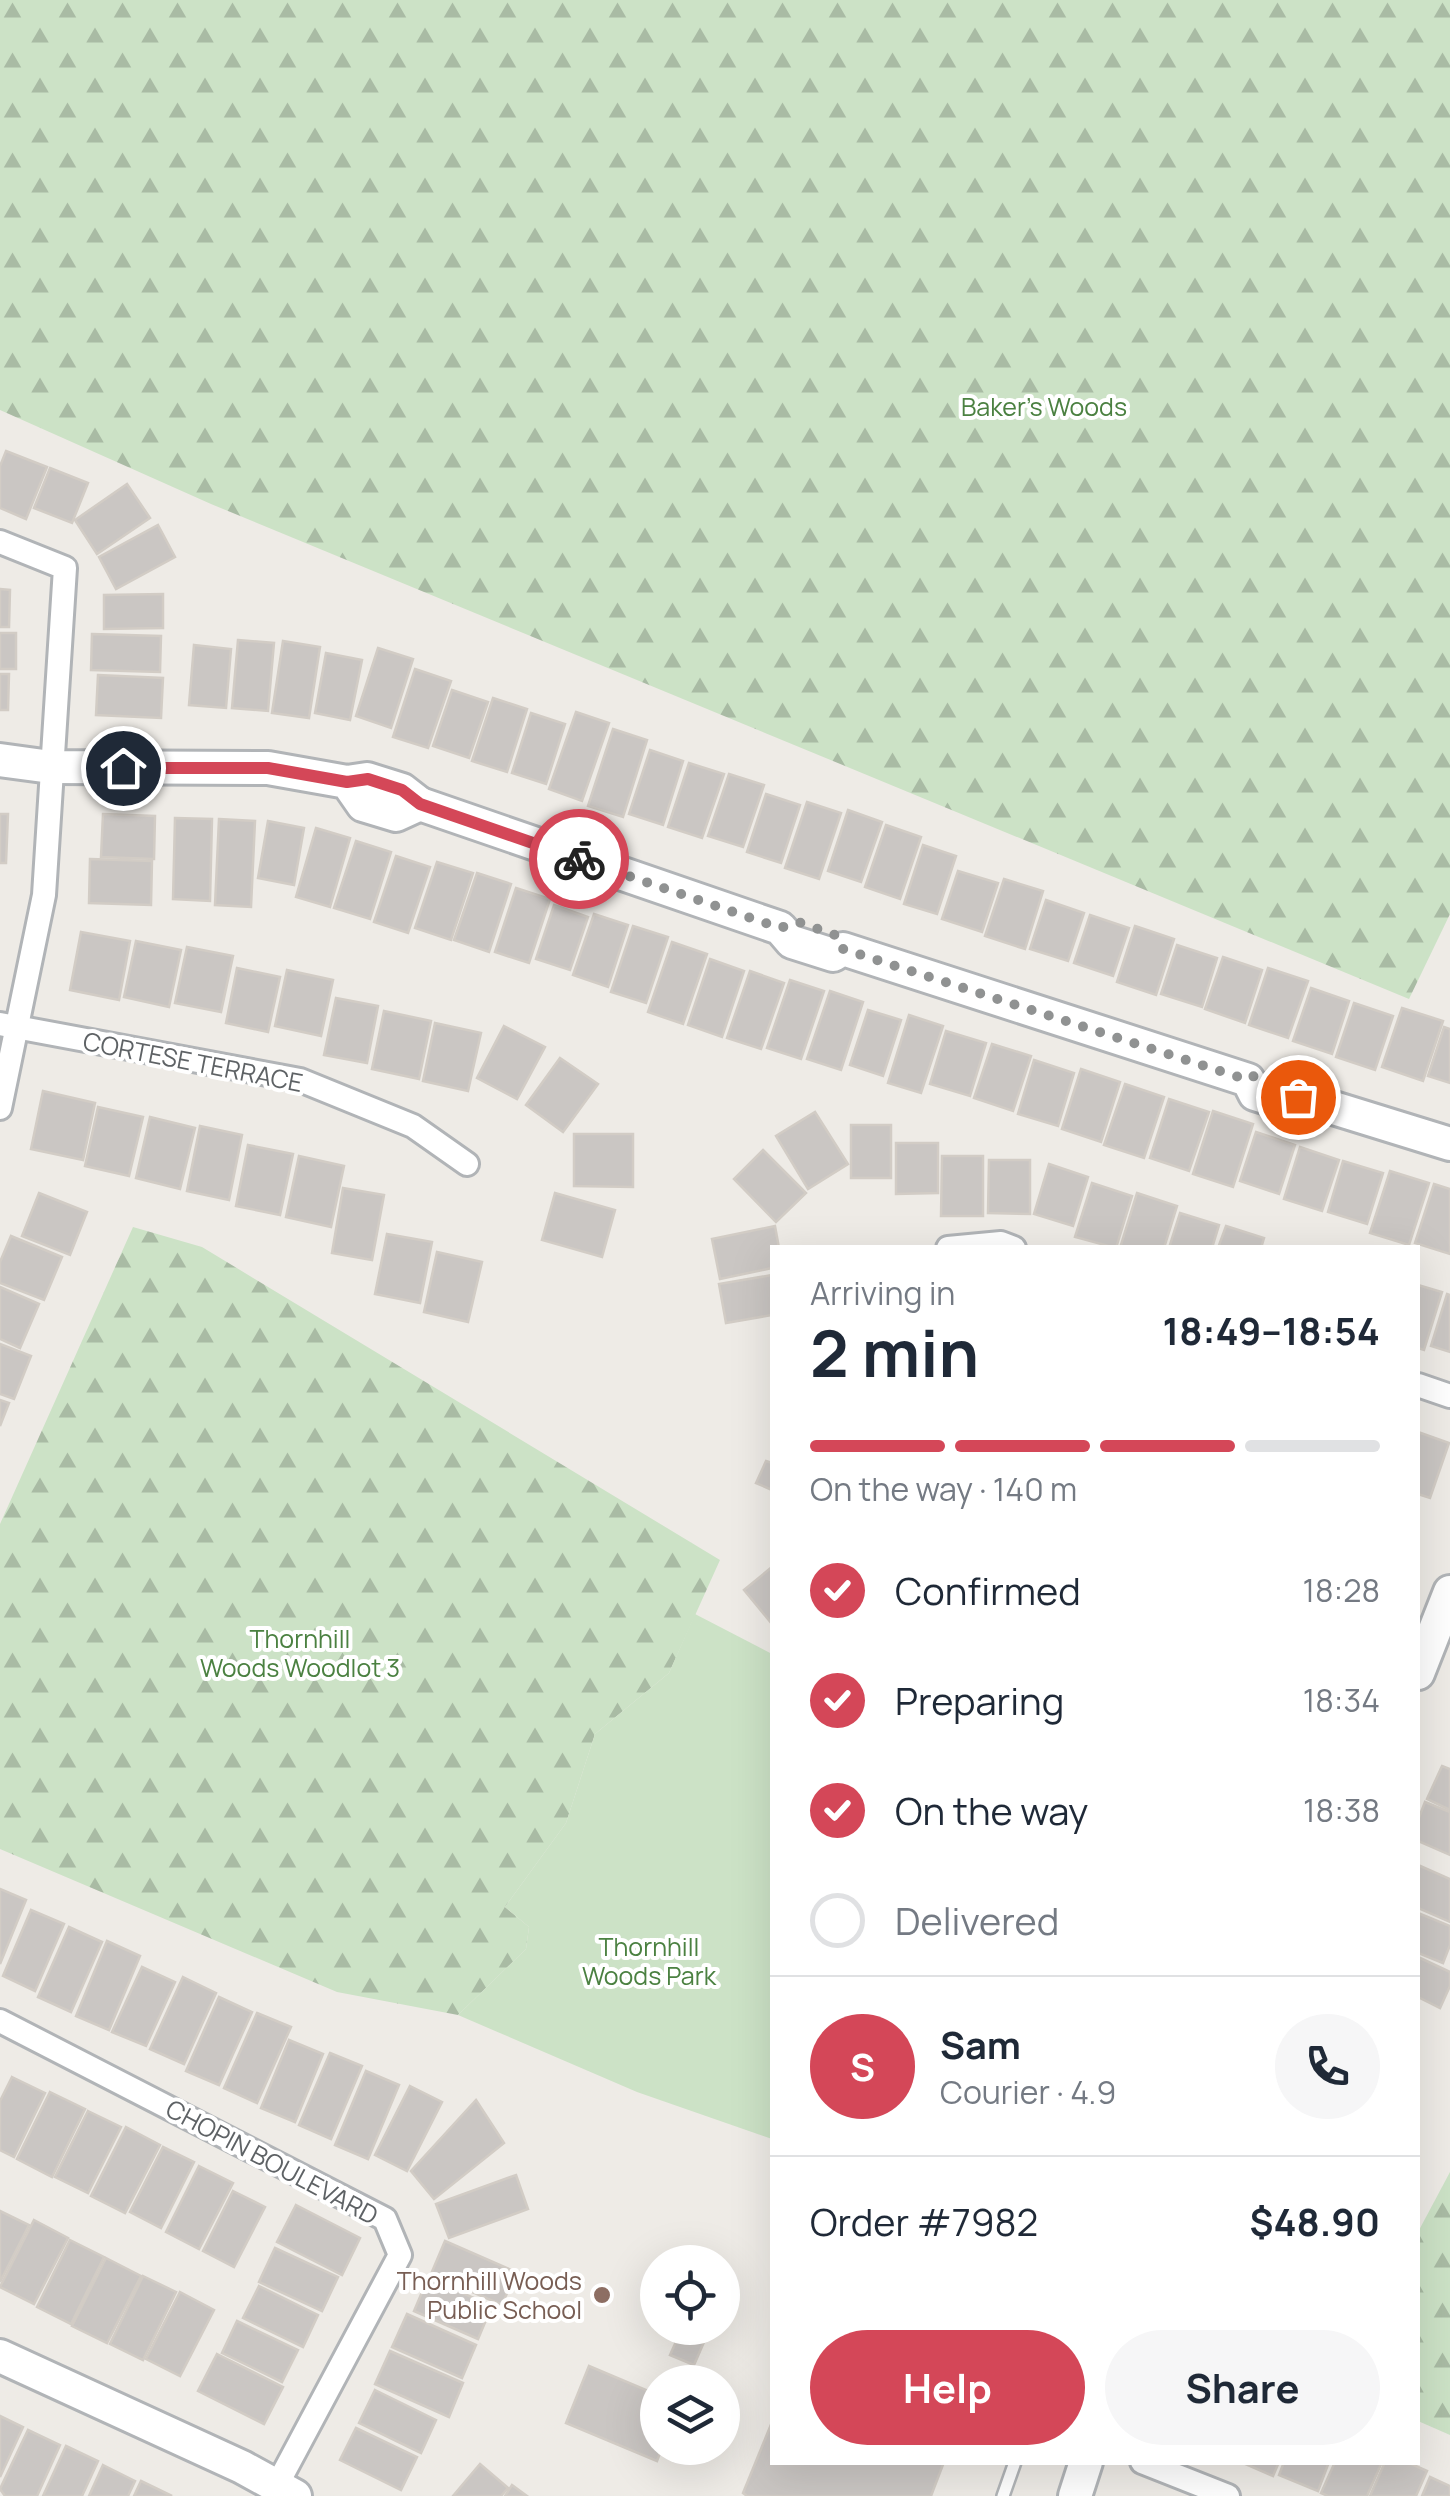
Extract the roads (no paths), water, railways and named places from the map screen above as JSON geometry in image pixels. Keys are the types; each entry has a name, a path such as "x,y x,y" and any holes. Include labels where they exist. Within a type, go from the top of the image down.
{"street":[{"path":"0,542 65,568 44,895 10,1027 0,1108"},
{"path":"0,760 50,768 268,768 347,782 363,804 396,815 420,804 780,928 792,942 832,955 843,949 1248,1080 1256,1094 1290,1105 1298,1097 1450,1144"},
{"name":"CORTESE TERRACE","path":"10,1027 300,1080 413,1126 467,1164"},
{"path":"980,1245 1006,1245"},
{"path":"1420,1386 1450,1396"},
{"path":"1420,1663 1450,1592"},
{"name":"CHOPIN BOULEVARD","path":"0,2022 385,2219 400,2255 286,2491"},
{"path":"0,2356 286,2491"},
{"path":"1075,2496 1085,2465"},
{"path":"1150,2465 1228,2496"}],"lane":[{"path":"1003,2496 1014,2465"}],"place":[{"name":"Thornhill Woods Public School","path":"602,2295"}],"park label":[{"name":"Baker's Woods","path":"1044,407"},
{"name":"Thornhill Woods Woodlot 3","path":"300,1654"},
{"name":"Thornhill Woods Park","path":"649,1962"}]}
